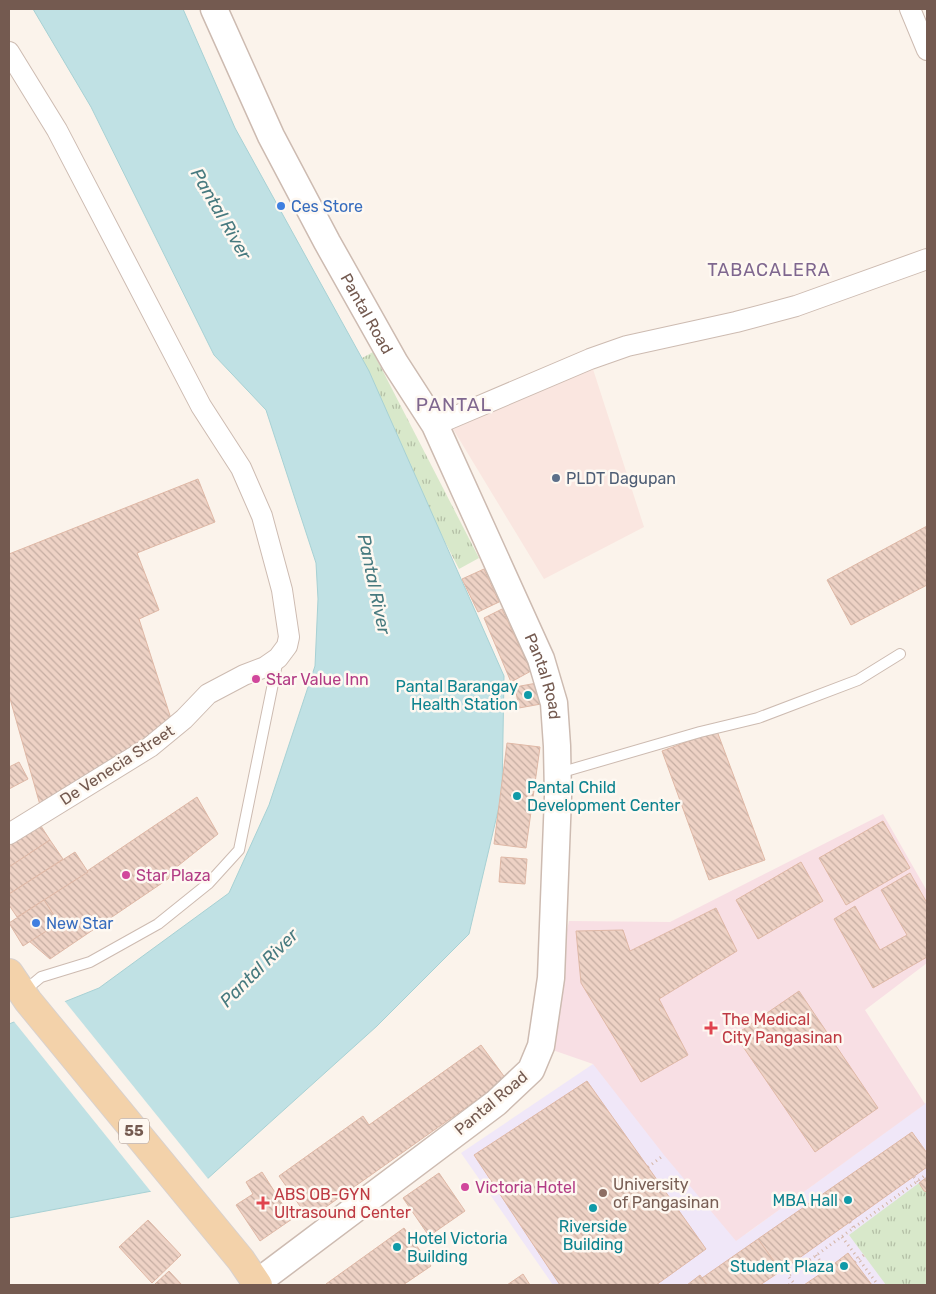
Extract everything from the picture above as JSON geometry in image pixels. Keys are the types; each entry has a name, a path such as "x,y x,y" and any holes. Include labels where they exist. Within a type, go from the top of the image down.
{"main road":[{"name":"55","path":"20,989 240,1260 256,1285"}],"street":[{"name":"Pantal Road","path":"214,9 276,145 395,364 435,424 541,659 554,703 558,773 551,978 541,1046 530,1070 496,1103 256,1285"},
{"path":"910,9 927,50"},
{"path":"9,52 62,138 201,406 241,468 262,516 282,590 289,637 287,646 278,658"},
{"path":"435,424 590,359 627,346 736,322 796,306 927,259"},
{"name":"De Venecia Street","path":"9,834 150,747 184,720 208,694 244,675 265,667 278,658"}],"lane":[{"path":"558,773 700,732 758,718 858,680 900,654"},
{"path":"20,989 41,977 90,962 158,924 210,883 239,850 278,658"}],"path":[{"path":"648,1167 664,1154"},
{"path":"789,1285 793,1282 788,1276 842,1236 855,1229 927,1174"},
{"path":"914,1177 918,1182"},
{"path":"850,1222 855,1229"},
{"path":"842,1236 878,1285"},
{"path":"816,1255 826,1270"},
{"path":"855,1262 864,1255"}],"shaded area":[{"name":"PLDT Dagupan","path":"591,363 644,527 544,579 453,429"},
{"name":"The Medical City Pangasinan","path":"883,814 927,891 927,963 865,1010 925,1104 736,1241 664,1155 593,1064 541,1046 569,921 670,922"},
{"name":"University of Pangasinan","path":"593,1064 746,1234 927,1102 927,1285 553,1285 461,1153"}],"green space":[{"path":"373,352 479,558 459,569 353,363"},
{"path":"919,1183 924,1191 927,1192 927,1285 886,1285 849,1235"}],"water":[{"name":"Pantal River","path":"33,9 183,9 235,128 369,371 504,676 502,794 469,934 377,1026 205,1181 9,1218 9,1024 99,988 229,893 269,805 315,666 318,599 316,563 266,410 214,355 91,107"}],"pier":[{"path":"63,999 209,1180 206,1183 152,1193 12,1019"}],"building":[{"path":"198,479 215,522 137,553 159,610 139,619 173,725 40,805 9,695 9,554"},
{"path":"927,526 927,585 851,625 827,580"},
{"path":"484,569 499,602 478,612 462,579"},
{"path":"502,609 531,671 511,682 484,618"},
{"name":"Pantal Barangay Health Station","path":"537,683 541,704 519,708 515,687"},
{"path":"717,731 765,860 709,880 662,751"},
{"name":"Pantal Child Development Center","path":"507,743 540,747 526,848 494,844"},
{"path":"19,762 28,779 9,789 9,767"},
{"name":"Star Plaza","path":"197,797 218,834 174,869 168,879 50,959 29,941 59,923 44,900"},
{"path":"883,821 910,868 846,905 819,858"},
{"path":"39,823 50,840 9,867 9,842"},
{"path":"50,840 63,859 9,894 9,867"},
{"path":"75,852 88,872 17,917 9,905 9,894"},
{"path":"501,857 527,859 525,884 499,882"},
{"path":"801,862 823,901 758,939 736,900"},
{"path":"910,873 927,903 927,957 873,988 834,919 855,906 880,950 907,935 881,890"},
{"path":"44,900 59,923 23,946 9,923"},
{"path":"716,908 737,951 659,999 688,1055 641,1082 581,983 576,931 623,930 630,951"},
{"path":"799,991 878,1108 815,1152 735,1035"},
{"path":"481,1045 506,1079 309,1219 279,1176 363,1116 369,1125"},
{"name":"Riverside Building","path":"587,1081 706,1249 656,1285 560,1285 474,1155"},
{"name":"MBA Hall","path":"912,1132 927,1153 927,1167 781,1271 758,1239"},
{"path":"262,1172 292,1219 260,1241 236,1205 253,1194 246,1182"},
{"path":"439,1173 465,1211 429,1236 403,1198"},
{"path":"927,1177 927,1192 924,1191 919,1183"},
{"path":"148,1220 181,1255 152,1283 119,1247"},
{"name":"Hotel Victoria Building","path":"404,1228 431,1266 403,1285 326,1284"},
{"name":"MBA Hall","path":"758,1239 781,1271 760,1285 707,1285 702,1278"},
{"name":"Student Plaza","path":"848,1253 872,1285 804,1285 826,1270"},
{"path":"169,1271 182,1285 154,1285"},
{"path":"523,1274 530,1285 507,1285"},
{"path":"700,1275 707,1285 687,1285"}],"place":[{"name":"Ces Store","path":"281,206"},
{"name":"PLDT Dagupan","path":"556,478"},
{"name":"Star Value Inn","path":"256,679"},
{"name":"Pantal Barangay Health Station","path":"528,695"},
{"name":"Pantal Child Development Center","path":"517,796"},
{"name":"Star Plaza","path":"126,875"},
{"name":"New Star","path":"36,923"},
{"name":"The Medical City Pangasinan","path":"711,1028"},
{"name":"Victoria Hotel","path":"465,1187"},
{"name":"University of Pangasinan","path":"603,1193"},
{"name":"MBA Hall","path":"848,1200"},
{"name":"ABS OB-GYN Ultrasound Center","path":"263,1203"},
{"name":"Riverside Building","path":"593,1208"},
{"name":"Hotel Victoria Building","path":"397,1247"},
{"name":"Student Plaza","path":"844,1266"}],"district":[{"name":"TABACALERA","path":"769,270"},
{"name":"PANTAL","path":"454,404"}]}
